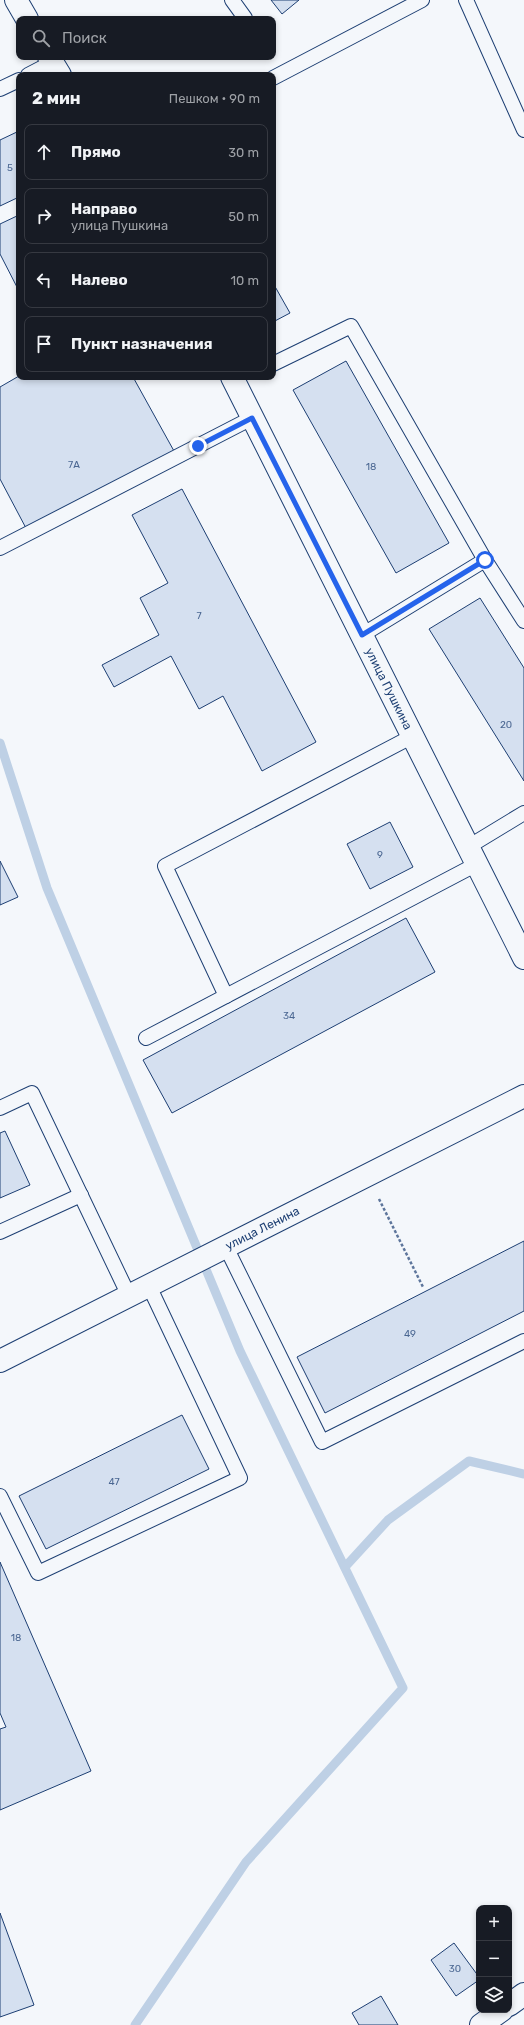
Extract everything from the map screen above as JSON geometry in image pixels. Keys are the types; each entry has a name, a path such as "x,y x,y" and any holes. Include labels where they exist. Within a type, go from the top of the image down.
{"street":[{"path":"16,0 25,16"},
{"name":"улица Пушкина","path":"238,380 252,418 524,958"},
{"name":"улица Ленина","path":"0,1361 524,1096"},
{"path":"512,2003 524,1994"},
{"path":"481,2025 498,2013"}],"lane":[{"path":"232,0 244,16"},
{"path":"276,76 422,0"},
{"path":"466,0 524,130"},
{"path":"36,72 54,65"},
{"path":"0,89 16,81"},
{"path":"276,363 351,326 485,560 524,621"},
{"path":"0,548 252,418"},
{"path":"362,635 485,560"},
{"path":"226,996 165,866 413,736"},
{"path":"146,1038 226,996 473,855 524,813"},
{"path":"0,1108 32,1093 129,1296"},
{"path":"0,1232 81,1195"},
{"path":"226,1247 322,1442 524,1341"},
{"path":"0,1496 38,1573 240,1478 149,1286"}],"path":[{"path":"367,1175 423,1287"}],"building":[{"path":"271,0 299,0 282,14"},
{"path":"16,132 16,198 0,206 0,140"},
{"path":"16,216 16,285 0,254 0,224"},
{"path":"276,288 290,313 276,320"},
{"path":"346,361 449,543 396,573 293,390"},
{"path":"16,378 16,380 135,380 174,451 27,530 0,479 0,387"},
{"path":"182,489 316,742 262,771 223,696 199,709 171,656 114,687 102,665 159,635 140,598 168,583 132,515"},
{"path":"480,598 524,668 524,781 429,629"},
{"path":"390,822 413,867 370,889 347,844"},
{"path":"0,861 18,897 0,905"},
{"path":"406,918 435,972 172,1113 143,1060"},
{"path":"5,1131 30,1185 0,1198 0,1133"},
{"path":"524,1241 524,1311 325,1413 297,1357"},
{"path":"182,1415 209,1469 46,1549 19,1496"},
{"path":"0,1562 91,1771 0,1810 0,1729 6,1727 0,1713"},
{"path":"0,1913 34,2005 0,2017"},
{"path":"454,1943 476,1973 476,1982 456,1996 431,1960"},
{"path":"381,1996 398,2025 359,2025 352,2013"}],"waterway":[{"path":"0,743 47,888 240,1351 403,1688 246,1862 135,2025"},
{"path":"345,1567 388,1520 469,1461 524,1474"}],"route":[{"path":"198,446 252,418 362,635 485,560"}]}
